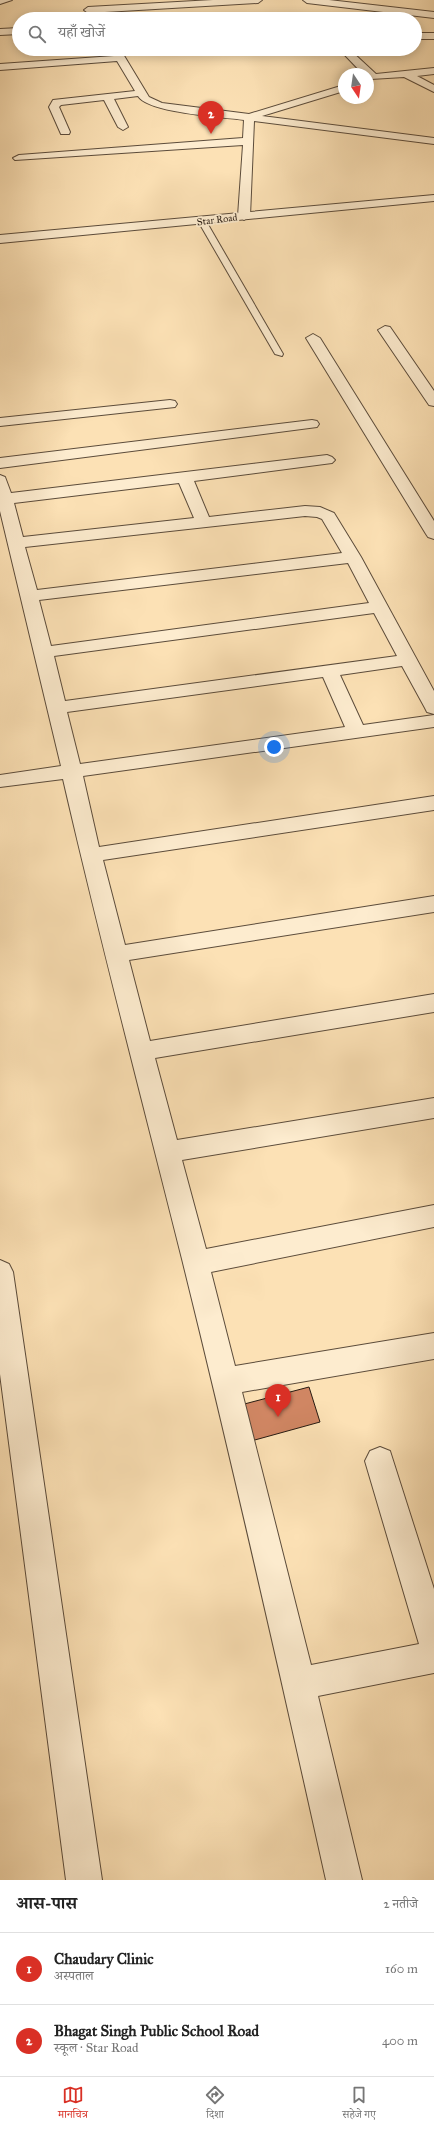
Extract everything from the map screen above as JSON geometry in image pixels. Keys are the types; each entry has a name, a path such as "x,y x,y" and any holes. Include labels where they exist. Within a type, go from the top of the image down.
{"street":[{"path":"0,1 8,0"},
{"path":"89,12 85,8 258,0"},
{"path":"307,0 403,12"},
{"path":"325,12 327,2"},
{"path":"422,14 434,16"},
{"path":"0,32 12,31"},
{"path":"422,36 434,36"},
{"path":"0,67 100,56"},
{"path":"119,56 141,93 150,103 160,106 434,141"},
{"path":"351,56 369,74 380,77"},
{"path":"374,79 434,71"},
{"path":"406,74 434,89"},
{"path":"250,118 259,112 338,90"},
{"path":"65,132 54,104 63,100 141,93"},
{"path":"107,96 123,127"},
{"path":"244,216 250,118"},
{"path":"19,158 248,141"},
{"name":"Star Road","path":"0,239 434,198"},
{"path":"385,330 434,402"},
{"path":"313,338 434,534"},
{"path":"0,422 170,404"},
{"path":"0,463 312,424"},
{"path":"327,460 185,477 2,489 44,652 91,855 143,1051 196,1263 299,1684 344,1880"},
{"path":"185,477 203,522"},
{"path":"15,543 305,510 320,512 328,516 353,557 434,708"},
{"path":"29,596 353,557"},
{"path":"44,652 379,608"},
{"path":"56,708 408,660"},
{"path":"330,671 357,733"},
{"path":"0,781 357,733 434,721"},
{"path":"91,855 434,803"},
{"path":"118,954 434,904"},
{"path":"143,1051 434,1003"},
{"path":"168,1152 434,1108"},
{"path":"196,1263 434,1216"},
{"path":"0,1272 84,1880"},
{"path":"225,1381 434,1346"},
{"path":"380,1461 434,1641"},
{"path":"299,1684 434,1657"}],"lane":[{"path":"202,221 279,354"}],"building":[{"path":"309,1387 320,1422 244,1443 233,1407"}],"place":[{"name":"Bhagat Singh Public School Road","path":"211,134"},
{"name":"Chaudary Clinic","path":"278,1417"}]}
